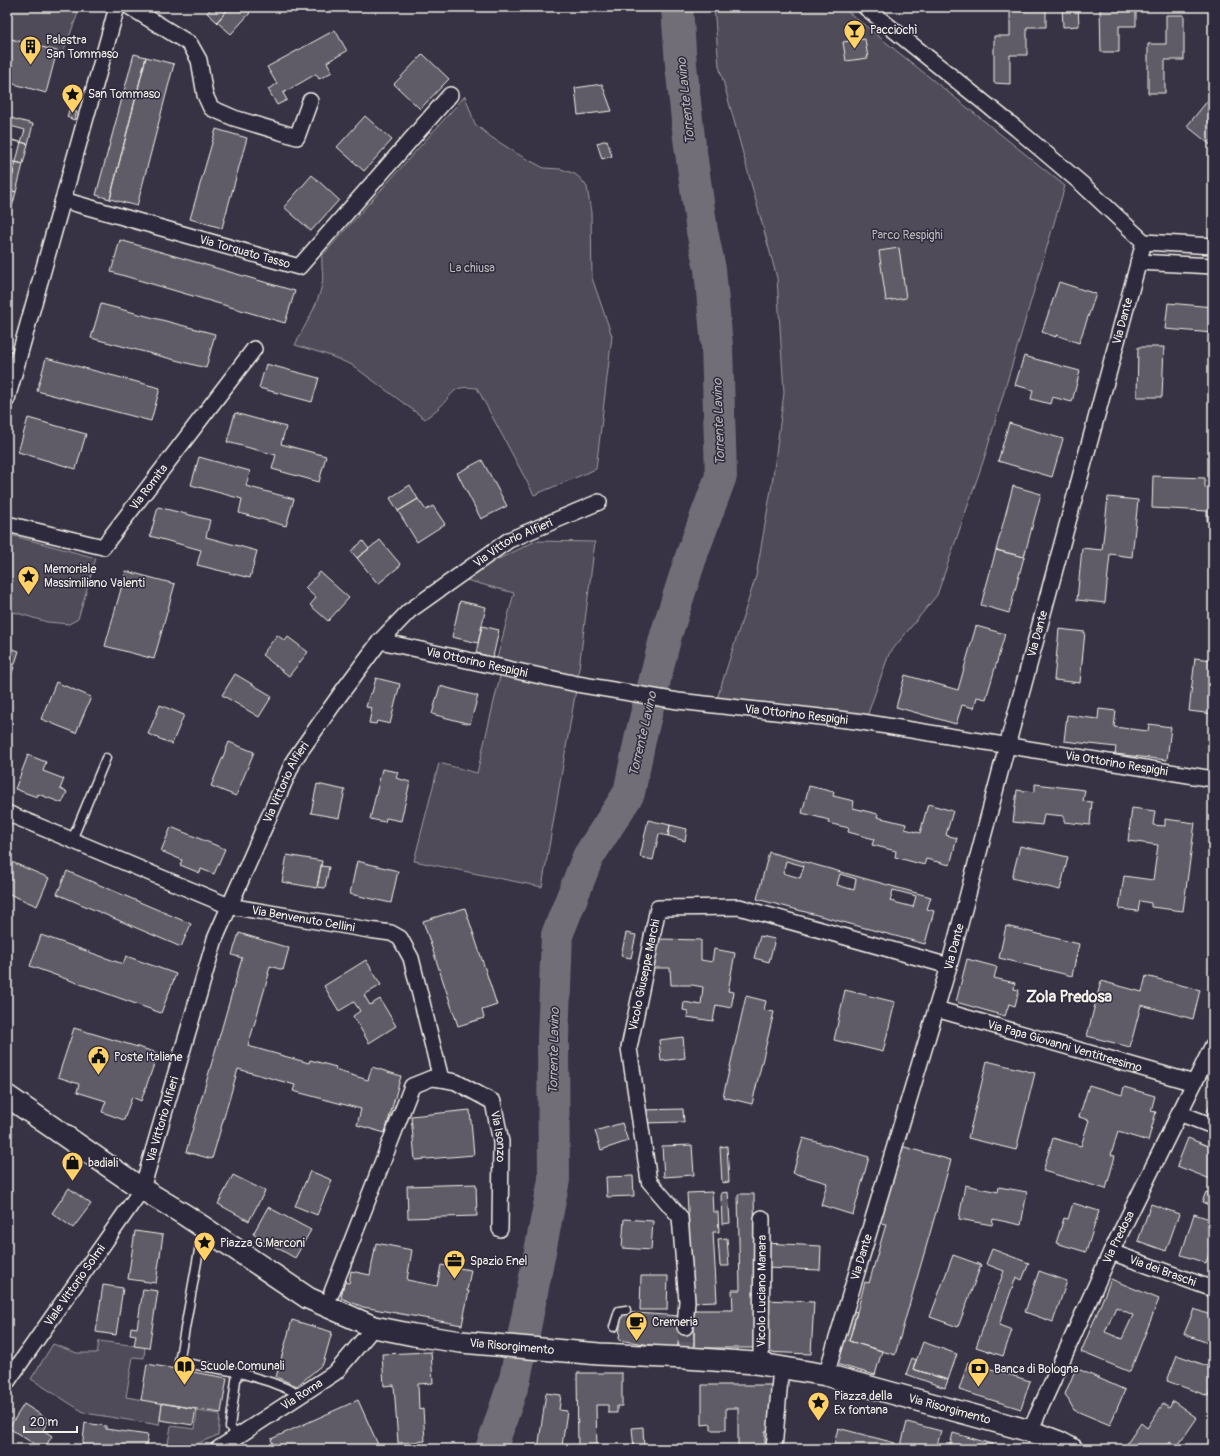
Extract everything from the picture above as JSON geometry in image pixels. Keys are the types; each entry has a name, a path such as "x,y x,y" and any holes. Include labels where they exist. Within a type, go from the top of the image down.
{"main road":[{"name":"Via Risorgimento","path":"7,1096 308,1298 374,1327 460,1342 599,1354 686,1353 826,1375 1030,1431 1059,1442 1072,1449"}],"street":[{"path":"7,399 11,373 63,200 117,7"},
{"path":"130,7 190,44 199,60 205,95 210,108 234,118 297,137 310,101"},
{"path":"865,7 1028,138 1082,184 1144,242 1213,246"},
{"name":"Via Torquato Tasso","path":"63,200 299,266 450,95"},
{"name":"Via Dante","path":"826,1375 949,966 1007,746 1144,242"},
{"path":"1138,262 1213,266"},
{"name":"Via Romita","path":"7,524 103,547 254,349"},
{"name":"Via Vittorio Alfieri","path":"142,1188 215,939 294,760 342,692 380,642 409,611 509,540 599,502"},
{"name":"Via Ottorino Respighi","path":"380,642 577,684 678,701 856,721 1213,780"},
{"name":"Via Benvenuto Cellini","path":"7,813 229,906 391,933 400,938 411,958 441,1079"},
{"name":"Vicolo Giuseppe Marchi","path":"686,1327 686,1301 680,1217 649,1180 629,1048 658,908 739,907 949,966"},
{"name":"Via Papa Giovanni Ventitreesimo","path":"936,1009 1194,1083"},
{"name":"Via Predosa","path":"1030,1431 1112,1252 1213,1045"},
{"path":"332,1292 412,1086 432,1078 441,1079"},
{"name":"Via Isonzo","path":"441,1079 456,1082 493,1102 501,1142 500,1229"},
{"path":"1180,1113 1213,1126"},
{"name":"Viale Vittorio Solmi","path":"7,1382 142,1188"},
{"name":"Vicolo Luciano Manara","path":"761,1364 762,1218"},
{"name":"Via dei Braschi","path":"1112,1252 1213,1289"},
{"name":"Via Roma","path":"218,1449 336,1372 374,1327"},
{"path":"774,1449 781,1368"}],"lane":[{"path":"72,840 106,758"},
{"path":"203,1227 179,1362 237,1372 270,1382 301,1394"},
{"path":"614,1327 619,1311 626,1310"},
{"path":"237,1372 230,1426 237,1436"}],"green space":[{"path":"7,7 70,7 78,13 63,53 7,38"},
{"name":"Parco Respighi","path":"714,7 842,7 1065,186 985,456 937,595 889,654 865,722 715,705 756,576 772,484 784,393 777,278 719,66"},
{"name":"La chiusa","path":"465,96 475,124 491,137 521,156 544,168 561,169 575,174 587,187 591,212 592,278 612,336 596,469 534,495 477,388 460,388 456,390 440,407 425,419 352,365 328,355 295,345 314,308 320,292 323,281 322,256"},
{"path":"7,534 96,558 78,619 69,624 47,622 7,610"},
{"path":"536,541 595,542 577,684 542,887 414,861 439,763 477,773 502,668 495,666 514,593 466,580 486,565"},
{"path":"99,1341 145,1347 144,1358 133,1357 126,1397 162,1403 159,1425 85,1413 31,1379 53,1344 77,1353 97,1353"},
{"path":"197,1411 220,1414 218,1435 185,1449 167,1449 171,1426 195,1429"}],"building":[{"path":"212,7 230,7 217,22 207,13"},
{"path":"230,7 243,7 250,13 231,34 217,22"},
{"path":"1029,7 1046,7 1046,27 1027,27 1027,55 1010,55 1010,84 994,83 994,36 1010,36 1010,10 1029,10"},
{"path":"1062,7 1078,7 1079,26 1063,27"},
{"path":"1136,7 1136,26 1119,26 1119,52 1101,52 1100,9"},
{"path":"1166,15 1184,15 1184,60 1165,60 1165,93 1148,93 1148,44 1166,44"},
{"path":"335,30 347,51 327,62 332,72 319,79 316,74 283,93 287,100 277,105 268,89 277,84 267,67"},
{"name":"Palestra San Tommaso","path":"7,38 57,51 46,93 7,82"},
{"name":"Pacciochì","path":"865,39 868,58 846,61 843,42"},
{"path":"134,54 146,57 110,199 96,195"},
{"path":"423,54 449,79 420,109 394,84"},
{"path":"146,57 174,64 137,206 110,199"},
{"path":"602,84 612,111 578,115 575,88"},
{"path":"1213,94 1213,147 1187,126"},
{"path":"69,110 77,112 74,120 67,117"},
{"path":"365,116 392,140 364,171 337,147"},
{"path":"7,117 33,124 28,144 21,142 25,130 7,125"},
{"path":"216,129 247,138 222,228 190,219"},
{"path":"7,139 21,142 7,197"},
{"path":"7,139 28,144 23,164 7,160"},
{"path":"607,140 612,156 602,159 597,143"},
{"path":"16,162 23,164 16,192 9,190"},
{"path":"312,175 339,200 311,231 284,207"},
{"path":"7,189 16,192 10,215 7,214"},
{"path":"120,240 295,291 285,323 111,272"},
{"path":"899,248 906,298 886,301 879,251"},
{"path":"1059,282 1096,294 1079,343 1042,332"},
{"path":"1168,303 1213,307 1213,333 1165,329"},
{"path":"101,304 215,334 206,368 91,338"},
{"path":"1138,347 1164,347 1162,397 1137,397"},
{"path":"1024,356 1080,371 1072,402 1052,397 1050,404 1031,399 1033,390 1015,385"},
{"path":"46,358 160,388 151,421 37,391"},
{"path":"266,364 319,378 312,402 259,388"},
{"path":"235,413 286,427 281,444 326,456 319,482 272,469 276,455 227,442"},
{"path":"28,418 86,434 76,469 18,452"},
{"path":"1009,423 1063,439 1052,477 998,461"},
{"path":"199,457 250,471 246,486 294,499 286,526 239,513 242,499 191,485"},
{"path":"482,460 507,506 481,519 457,473"},
{"path":"1153,476 1205,478 1205,488 1213,489 1213,522 1207,522 1207,511 1152,508"},
{"path":"410,485 418,499 398,511 390,498"},
{"path":"1013,486 1041,494 1024,557 996,550"},
{"path":"1108,497 1138,500 1132,557 1110,554 1105,603 1077,600 1082,548 1102,550"},
{"path":"418,499 426,510 433,506 445,524 417,542 398,511"},
{"path":"158,507 210,520 206,537 257,551 250,578 197,565 201,550 150,536"},
{"path":"380,540 401,565 378,584 357,558"},
{"path":"363,541 369,549 357,558 351,551"},
{"path":"996,550 1024,557 1009,613 981,605"},
{"path":"126,571 175,584 154,659 105,646"},
{"path":"320,572 349,598 328,621 310,605 316,598 305,588"},
{"path":"460,601 486,607 478,643 452,637"},
{"path":"482,626 499,630 493,657 476,653"},
{"path":"976,626 1005,634 986,699 977,697 974,708 962,705 956,724 896,707 905,675 958,690"},
{"path":"1059,629 1085,632 1080,683 1054,680"},
{"path":"277,635 285,641 288,637 308,652 289,676 262,655"},
{"path":"7,647 19,651 11,676 7,675"},
{"path":"1195,658 1213,660 1213,714 1189,711"},
{"path":"235,674 272,696 259,717 222,695"},
{"path":"376,678 400,684 390,724 377,721 376,724 369,723 372,708 366,707"},
{"path":"56,682 91,697 76,733 41,719"},
{"path":"440,686 478,696 470,724 432,714"},
{"path":"160,705 184,715 172,744 148,734"},
{"path":"1099,709 1116,711 1114,727 1148,731 1149,724 1171,727 1167,760 1115,754 1116,747 1064,741 1067,715 1098,719"},
{"path":"229,742 254,752 236,796 211,786"},
{"path":"28,755 46,762 43,771 64,779 60,789 67,792 62,803 38,794 37,797 15,789"},
{"path":"382,769 398,772 396,778 410,782 401,821 386,818 385,822 370,819"},
{"path":"317,784 345,790 339,818 311,813"},
{"path":"1035,784 1085,790 1083,801 1092,802 1090,825 1064,822 1064,816 1044,814 1042,825 1013,822 1017,790 1035,792"},
{"path":"809,786 834,792 833,796 854,801 853,808 878,814 877,817 906,824 905,829 920,833 928,804 953,811 946,835 957,838 950,865 926,859 924,865 895,857 896,851 872,845 874,839 848,832 849,828 828,823 829,820 802,813"},
{"path":"1132,808 1155,811 1153,825 1165,826 1165,819 1195,823 1183,911 1151,907 1151,903 1140,901 1138,911 1119,909 1124,876 1153,880 1158,845 1128,841"},
{"path":"648,820 670,825 668,836 659,834 653,860 640,857"},
{"path":"670,825 687,829 685,841 668,836"},
{"path":"171,827 225,849 214,874 201,869 200,873 180,865 182,860 161,851"},
{"path":"1020,846 1068,857 1060,890 1012,878"},
{"path":"769,852 931,897 927,909 934,911 925,944 757,899","holes":["786,861 804,866 800,878 783,873","840,874 856,879 854,890 837,885","893,890 916,896 913,907 890,901"]},
{"path":"287,855 322,861 317,888 282,882"},
{"path":"7,860 49,878 37,906 7,893"},
{"path":"357,861 398,871 391,903 350,894"},
{"path":"321,866 329,867 325,888 317,887"},
{"path":"67,871 191,924 181,947 57,894"},
{"path":"465,908 497,1005 482,1010 484,1018 458,1026 423,921"},
{"path":"1006,926 1079,944 1072,976 999,958"},
{"path":"239,933 289,948 283,970 270,966 248,1046 309,1063 310,1060 336,1067 335,1070 368,1080 372,1067 401,1076 385,1133 357,1125 361,1109 293,1091 295,1085 238,1069 212,1159 186,1152 242,958 232,955"},
{"path":"626,933 636,935 631,958 621,956"},
{"path":"41,935 123,964 126,956 176,974 161,1013 30,966"},
{"path":"760,936 775,939 769,962 754,958"},
{"path":"659,939 701,940 701,960 712,962 714,949 735,953 728,991 734,992 731,1008 716,1005 713,1021 687,1017 688,1011 683,1010 684,1002 701,1005 703,987 692,985 671,985 670,968 652,968 652,954 657,953"},
{"path":"967,959 997,967 994,978 1015,983 1014,989 1019,990 1015,1006 1009,1004 1005,1016 956,1002"},
{"path":"366,960 381,985 364,995 370,1005 380,999 396,1026 369,1043 353,1016 360,1011 354,1002 339,1011 324,986"},
{"path":"1146,976 1200,990 1193,1019 1141,1005 1130,1047 1087,1036 1101,981 1142,992"},
{"path":"845,990 895,1002 883,1052 834,1040"},
{"path":"746,996 766,1001 764,1010 774,1012 752,1104 723,1097"},
{"path":"74,1028 158,1053 141,1101 132,1097 124,1120 102,1112 106,1101 77,1092 79,1084 58,1077"},
{"path":"683,1037 685,1058 661,1061 659,1040"},
{"path":"987,1061 1035,1073 1016,1150 968,1138"},
{"path":"1089,1085 1122,1095 1124,1087 1155,1096 1151,1111 1156,1112 1148,1141 1118,1132 1111,1155 1115,1156 1106,1189 1043,1171 1053,1138 1081,1146 1089,1120 1079,1117"},
{"path":"1213,1096 1213,1115 1207,1113"},
{"path":"683,1109 684,1122 643,1123 642,1110"},
{"path":"470,1110 474,1155 415,1160 411,1116"},
{"path":"622,1123 628,1141 601,1150 595,1131"},
{"path":"803,1138 869,1157 853,1215 821,1205 827,1183 793,1173"},
{"path":"1188,1138 1213,1148 1213,1180 1177,1166"},
{"path":"692,1145 694,1175 664,1177 662,1146"},
{"path":"727,1146 729,1182 722,1183 720,1147"},
{"path":"901,1146 951,1160 895,1355 849,1341 865,1282 869,1283 886,1224 880,1223"},
{"path":"310,1171 332,1180 317,1215 295,1206"},
{"path":"233,1175 265,1191 249,1221 218,1204"},
{"path":"633,1176 634,1196 607,1197 606,1177"},
{"path":"476,1184 477,1216 408,1218 407,1186"},
{"path":"965,1185 998,1192 999,1187 1027,1192 1021,1225 993,1219 992,1225 959,1219"},
{"path":"69,1188 91,1204 73,1228 52,1213"},
{"path":"712,1192 713,1212 718,1212 719,1232 713,1232 717,1301 693,1302 687,1193"},
{"path":"728,1192 730,1223 722,1224 721,1193"},
{"path":"1206,1192 1213,1194 1213,1207 1202,1202"},
{"path":"738,1194 754,1194 757,1348 694,1348 693,1310 733,1310 732,1290 740,1290"},
{"path":"1073,1203 1099,1211 1086,1252 1056,1243 1064,1218 1068,1219"},
{"path":"1151,1204 1179,1214 1166,1251 1138,1241"},
{"path":"268,1207 311,1230 295,1258 253,1234"},
{"path":"1194,1214 1213,1220 1213,1242 1206,1263 1181,1255"},
{"path":"624,1219 653,1221 651,1250 622,1248"},
{"path":"135,1231 163,1235 156,1283 128,1279"},
{"path":"727,1238 729,1266 720,1266 718,1239"},
{"path":"376,1243 412,1250 407,1280 437,1286 441,1265 471,1270 467,1291 469,1291 462,1325 363,1307 341,1298 344,1282 349,1283 351,1271 370,1275"},
{"path":"765,1243 821,1246 820,1270 764,1268"},
{"path":"992,1249 1029,1263 1022,1280 1016,1277 999,1325 1012,1330 1003,1356 976,1347 1004,1271 986,1264"},
{"path":"953,1255 981,1265 958,1327 930,1317"},
{"path":"1039,1271 1067,1281 1053,1322 1025,1312"},
{"path":"641,1276 668,1276 667,1310 640,1310"},
{"path":"1111,1279 1159,1299 1130,1372 1081,1352","holes":["1116,1307 1133,1315 1122,1339 1105,1332"]},
{"path":"103,1285 123,1288 116,1335 96,1332"},
{"path":"143,1289 158,1291 149,1348 134,1346 136,1335 130,1334 131,1327 137,1328"},
{"path":"766,1300 814,1302 811,1354 764,1352"},
{"path":"1194,1309 1213,1316 1213,1345 1184,1334"},
{"path":"852,1311 857,1312 849,1341 882,1351 875,1375 836,1364"},
{"path":"621,1312 680,1316 678,1348 619,1340"},
{"path":"292,1320 332,1332 323,1364 297,1386 276,1377"},
{"path":"679,1327 694,1327 694,1348 678,1348"},
{"path":"923,1342 957,1354 948,1380 913,1369"},
{"path":"431,1352 433,1383 418,1384 419,1410 423,1409 425,1441 398,1443 394,1385 384,1386 382,1354"},
{"path":"1177,1355 1213,1368 1213,1383 1208,1396 1167,1381"},
{"path":"912,1358 916,1360 913,1369 948,1380 945,1388 906,1374"},
{"path":"968,1362 1030,1381 1021,1409 959,1390"},
{"name":"Scuole Comunali","path":"147,1364 227,1378 221,1413 141,1400"},
{"path":"1076,1368 1125,1390 1110,1425 1074,1410 1065,1394"},
{"path":"577,1373 622,1373 622,1406 617,1406 617,1413 608,1413 608,1405 596,1405 597,1449 578,1449"},
{"path":"702,1385 771,1385 771,1431 765,1431 765,1448 738,1448 738,1408 726,1408 726,1430 711,1430 711,1424 702,1425"},
{"path":"546,1393 561,1395 559,1410 567,1411 562,1446 538,1449"},
{"path":"358,1400 380,1449 275,1449 271,1439"},
{"path":"1173,1401 1197,1418 1177,1447 1170,1442 1166,1449 1132,1449 1126,1445 1141,1423 1147,1428 1163,1404 1169,1408"},
{"path":"162,1403 196,1409 193,1425 160,1420"},
{"path":"24,1404 49,1420 43,1430 52,1436 44,1449 9,1428"},
{"path":"907,1422 941,1431 936,1449 900,1449"},
{"path":"85,1423 106,1426 106,1429 148,1435 146,1446 151,1447 151,1449 82,1449"},
{"path":"643,1427 644,1449 634,1449 632,1428"},
{"path":"838,1428 895,1443 894,1449 833,1449"},
{"path":"953,1433 992,1444 991,1449 949,1449"}],"waterway":[{"name":"Torrente Lavino","path":"491,1449 515,1379 554,1180 553,1039 557,935 588,857 629,793 641,735 666,635 692,554 721,476 717,346 710,269 702,231 689,138 681,65 677,7"}],"tunnel":[{"path":"685,1327 686,1348"}],"place":[{"name":"Pacciochì","path":"855,50"},
{"name":"Palestra San Tommaso","path":"30,66"},
{"name":"San Tommaso","path":"72,114"},
{"name":"Memoriale Massimiliano Valenti","path":"28,596"},
{"name":"Poste Italiane","path":"99,1076"},
{"name":"badiali","path":"72,1182"},
{"name":"Piazza G.Marconi","path":"204,1262"},
{"name":"Spazio Enel","path":"454,1280"},
{"name":"Cremeria","path":"636,1342"},
{"name":"Scuole Comunali","path":"184,1386"},
{"name":"Banca di Bologna","path":"979,1388"},
{"name":"Piazza della Ex fontana","path":"818,1422"}],"district":[{"name":"Zola Predosa","path":"1069,997"}]}
